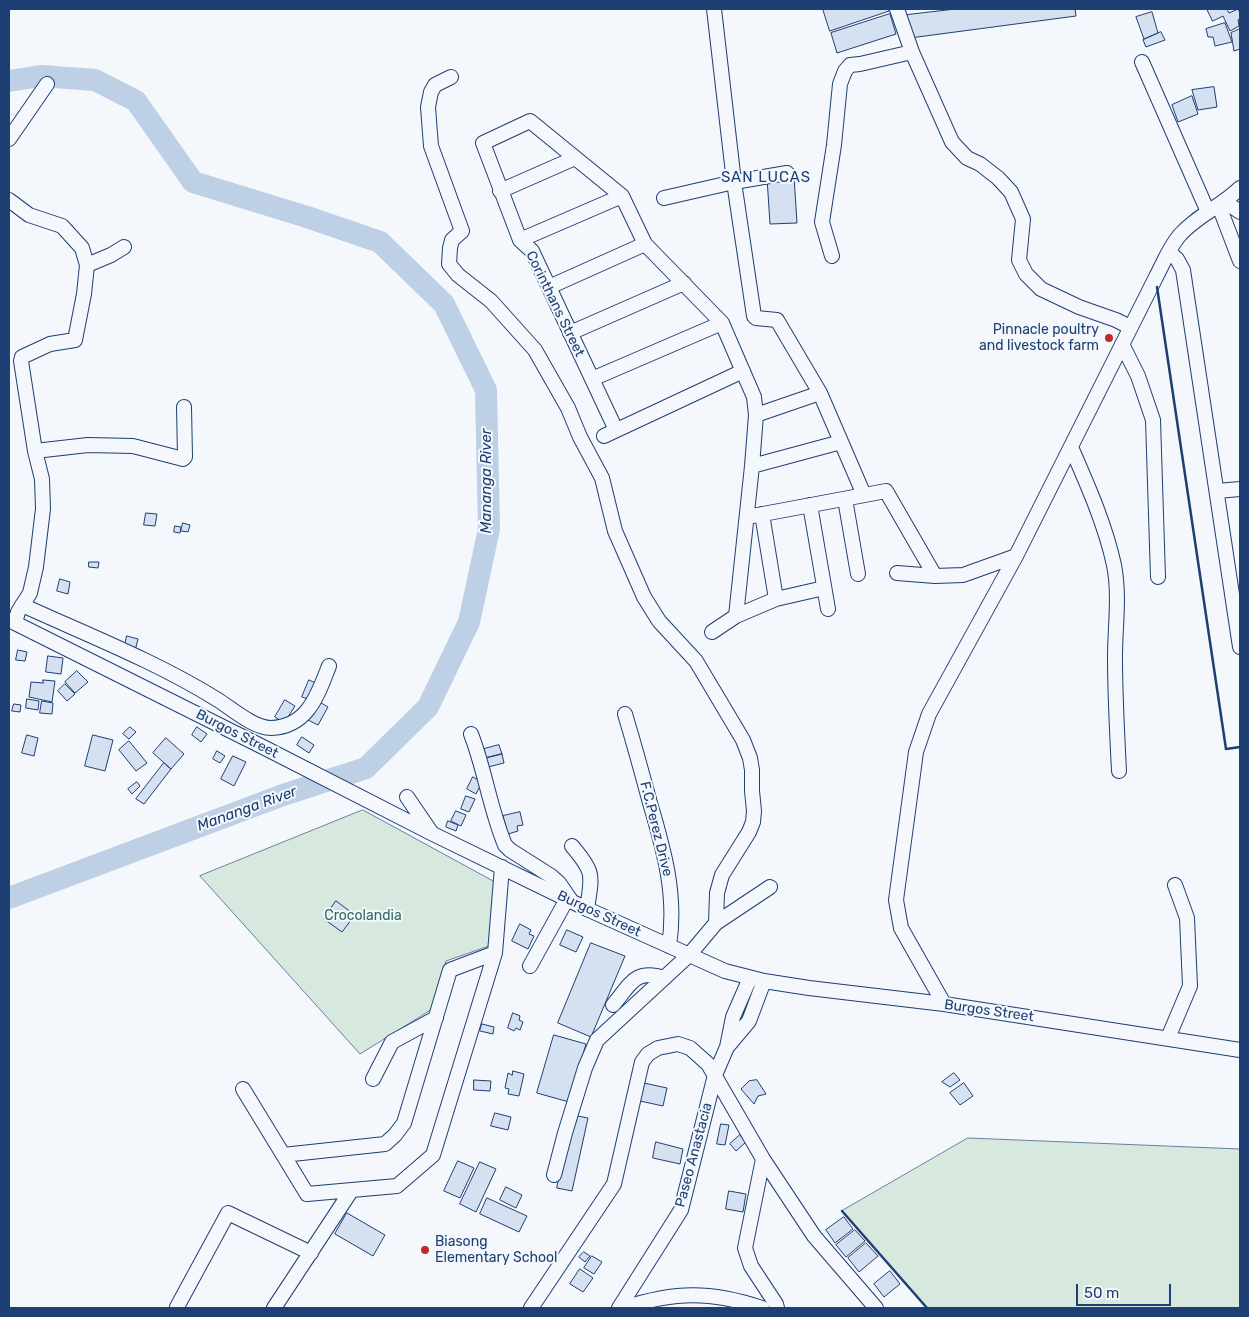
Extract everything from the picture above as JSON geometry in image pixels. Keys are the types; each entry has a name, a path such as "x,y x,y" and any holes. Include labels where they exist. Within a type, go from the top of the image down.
{"street":[{"path":"714,9 734,182 754,316 756,318 777,320 820,393 864,495"},
{"path":"898,9 912,52 952,142 967,158 980,164 998,178 1011,192 1023,219 1019,260 1026,274 1041,289 1079,307 1130,327"},
{"path":"832,256 822,222 834,145 840,84 845,70 850,65 912,52"},
{"path":"1142,62 1217,206 1240,261"},
{"path":"451,77 435,85 431,92 428,107 431,146 462,231 452,240 449,264 458,275 490,301 535,350 568,408 580,437 602,478 615,531 644,597 659,621 696,661 742,740 750,758 754,811 753,822 749,832 722,875 717,893 716,923"},
{"path":"9,139 47,84"},
{"name":"Corinthans Street","path":"575,158 530,121 483,143 520,240 532,250 592,379 610,433 743,371"},
{"path":"500,191 575,158 622,196 645,244 722,323 754,397 756,415 736,616"},
{"path":"664,198 734,182 787,173"},
{"path":"944,1004 901,928 896,900 916,752 929,714 1016,556 1130,327 1179,237 1240,190"},
{"path":"520,240 622,196"},
{"path":"9,200 29,215 62,226 82,248 86,264 84,294 74,340 50,344 22,357 21,362 34,451 42,479 43,509 36,567 30,593 12,622"},
{"path":"1217,206 1240,212"},
{"path":"549,287 645,244"},
{"path":"86,264 124,247"},
{"path":"1170,253 1177,259 1183,270 1240,647"},
{"path":"570,333 684,283"},
{"path":"592,379 722,323"},
{"path":"1122,344 1138,376 1153,420 1158,577"},
{"path":"756,415 820,393"},
{"path":"34,451 88,445 133,446 183,459 185,457 184,407"},
{"path":"752,466 840,442"},
{"path":"1070,448 1101,520 1114,566 1118,599 1115,632 1115,691 1119,771"},
{"path":"1217,491 1240,489"},
{"path":"746,517 886,491 935,576"},
{"path":"845,499 858,574"},
{"path":"810,505 828,609"},
{"path":"762,514 776,599"},
{"path":"897,573 935,576 963,575 1016,556"},
{"path":"712,632 736,616 776,599 824,588"},
{"path":"22,605 133,656 201,690 258,726 271,728 291,724 306,714 318,696 329,666"},
{"name":"Burgos Street","path":"12,622 433,834 587,909 725,971 764,981 809,988 944,1004 1240,1050"},
{"name":"F.C.Perez Drive","path":"625,714 663,847 672,898 669,946"},
{"path":"471,734 479,755 489,798 505,845 551,876 570,900 530,966"},
{"path":"407,797 433,834"},
{"path":"572,846 589,868 591,876 587,909"},
{"path":"243,1089 307,1194 396,1186 433,1155 495,953 502,867"},
{"path":"1168,1038 1190,986 1187,918 1175,885"},
{"path":"554,1175 580,1084 597,1040 688,955 716,923 770,886"},
{"path":"283,1155 384,1144 395,1135 404,1123 450,970 495,953"},
{"path":"613,1005 636,977 650,973 664,978"},
{"name":"Paseo Anastacia","path":"619,1308 681,1210 715,1075 727,1047 733,1017 750,978"},
{"name":"Paseo Anastacia","path":"727,1047 749,1021 764,981"},
{"path":"373,1079 392,1042 436,1018"},
{"path":"531,1308 614,1184 642,1062 648,1054 658,1048 678,1044 690,1048 708,1064 763,1159 814,1236 876,1308"},
{"path":"763,1159 745,1248 751,1266 777,1308"},
{"path":"274,1308 351,1190"},
{"path":"177,1306 228,1213 310,1253"},
{"path":"624,1308 651,1299 696,1294 740,1301 762,1308"}],"green space":[{"name":"Crocolandia","path":"363,810 495,882 489,946 446,961 434,1008 360,1054 200,876"},
{"path":"968,1138 1240,1149 1240,1308 927,1308 842,1211"}],"building":[{"path":"823,9 888,9 889,11 830,31"},
{"path":"956,9 1075,9 1076,16 910,38 907,15"},
{"path":"1207,9 1227,9 1229,13 1238,9 1240,13 1239,26 1230,31 1223,16 1213,21"},
{"path":"1152,12 1158,33 1144,39 1136,17"},
{"path":"890,14 896,34 837,53 831,33"},
{"path":"1225,23 1232,42 1215,46 1213,37 1208,37 1206,29"},
{"path":"1240,29 1240,49 1234,51 1231,33"},
{"path":"1161,32 1165,40 1146,47 1143,40"},
{"path":"1214,87 1217,107 1198,110 1192,90"},
{"path":"1192,96 1198,114 1178,122 1172,105"},
{"path":"794,176 797,223 770,224 767,178"},
{"path":"146,513 157,514 155,526 144,525"},
{"path":"183,523 190,525 188,532 181,531"},
{"path":"175,526 181,527 180,533 174,532"},
{"path":"89,562 99,562 98,568 89,567"},
{"path":"60,579 70,582 68,594 57,591"},
{"path":"127,636 138,639 135,651 124,649"},
{"path":"18,650 27,652 25,661 16,660"},
{"path":"48,656 63,658 61,674 46,672"},
{"path":"77,671 88,682 75,693 65,682"},
{"path":"43,680 55,681 52,702 29,697 31,682 43,683"},
{"path":"309,680 320,685 313,701 302,697"},
{"path":"65,684 75,694 67,701 58,691"},
{"path":"27,699 39,701 38,710 26,708"},
{"path":"285,700 295,706 284,723 275,717"},
{"path":"42,701 53,703 52,714 40,713"},
{"path":"318,701 328,707 318,725 308,720"},
{"path":"14,704 21,705 20,712 12,711"},
{"path":"130,727 136,732 129,739 123,734"},
{"path":"197,727 207,734 201,742 192,735"},
{"path":"27,735 38,738 34,756 22,753"},
{"path":"93,735 113,740 105,771 85,766"},
{"path":"302,737 314,745 309,753 297,745"},
{"path":"166,738 184,754 171,769 153,753"},
{"path":"129,741 147,763 136,771 119,750"},
{"path":"499,745 502,754 486,758 484,749"},
{"path":"217,751 225,756 220,763 213,759"},
{"path":"502,754 504,763 488,767 486,758"},
{"path":"233,756 246,762 234,786 221,779"},
{"path":"164,763 171,769 144,804 136,799"},
{"path":"473,777 482,782 476,794 467,789"},
{"path":"137,782 140,786 132,794 128,789"},
{"path":"466,796 475,799 469,812 461,809"},
{"path":"456,811 466,815 461,826 451,821"},
{"path":"520,812 523,825 517,826 518,831 508,834 503,816"},
{"path":"448,821 458,825 456,831 446,827"},
{"path":"336,901 355,915 342,932 324,919"},
{"path":"520,924 531,930 529,934 534,936 528,949 512,941"},
{"path":"567,930 583,937 576,952 560,945"},
{"path":"591,943 625,956 591,1037 558,1023"},
{"path":"513,1013 520,1016 519,1020 523,1022 520,1030 516,1028 514,1031 508,1028"},
{"path":"482,1024 494,1027 493,1034 480,1031"},
{"path":"554,1035 586,1044 569,1102 537,1093"},
{"path":"513,1071 524,1074 519,1096 508,1094 509,1089 505,1088 508,1073 512,1075"},
{"path":"954,1073 960,1080 950,1087 942,1082"},
{"path":"474,1080 491,1081 490,1091 474,1090"},
{"path":"757,1080 766,1094 758,1096 754,1104 741,1089 749,1081"},
{"path":"644,1083 667,1088 663,1106 640,1101"},
{"path":"964,1083 973,1096 960,1105 950,1093"},
{"path":"495,1113 511,1117 508,1130 491,1126"},
{"path":"573,1115 588,1118 572,1191 557,1188"},
{"path":"721,1124 729,1125 725,1145 717,1144"},
{"path":"740,1135 746,1142 736,1151 730,1144"},
{"path":"656,1142 683,1149 680,1164 653,1158"},
{"path":"458,1161 474,1168 460,1198 444,1191"},
{"path":"480,1162 496,1169 476,1212 460,1204"},
{"path":"506,1187 522,1195 516,1208 500,1200"},
{"path":"729,1191 746,1194 743,1212 726,1209"},
{"path":"487,1198 527,1216 519,1232 480,1214"},
{"path":"347,1213 385,1235 373,1256 335,1234"},
{"path":"844,1217 853,1229 835,1243 826,1230"},
{"path":"855,1230 865,1241 846,1257 836,1245"},
{"path":"866,1243 878,1256 859,1272 848,1258"},
{"path":"584,1252 590,1256 585,1262 579,1257"},
{"path":"592,1256 602,1262 594,1274 584,1268"},
{"path":"580,1269 593,1278 583,1292 570,1284"},
{"path":"890,1271 900,1284 884,1297 874,1284"}],"waterway":[{"name":"Mananga River","path":"9,81 41,76 95,80 136,101 193,182 307,217 380,242 444,304 486,390 489,529 469,622 428,707 366,768 283,795 9,898"}],"wall":[{"path":"1157,287 1226,749 1240,747"},
{"path":"842,1211 927,1308"}],"place":[{"name":"Pinnacle poultry and livestock farm","path":"1109,338"},
{"name":"Biasong Elementary School","path":"425,1250"}],"district":[{"name":"SAN LUCAS","path":"766,178"}]}
